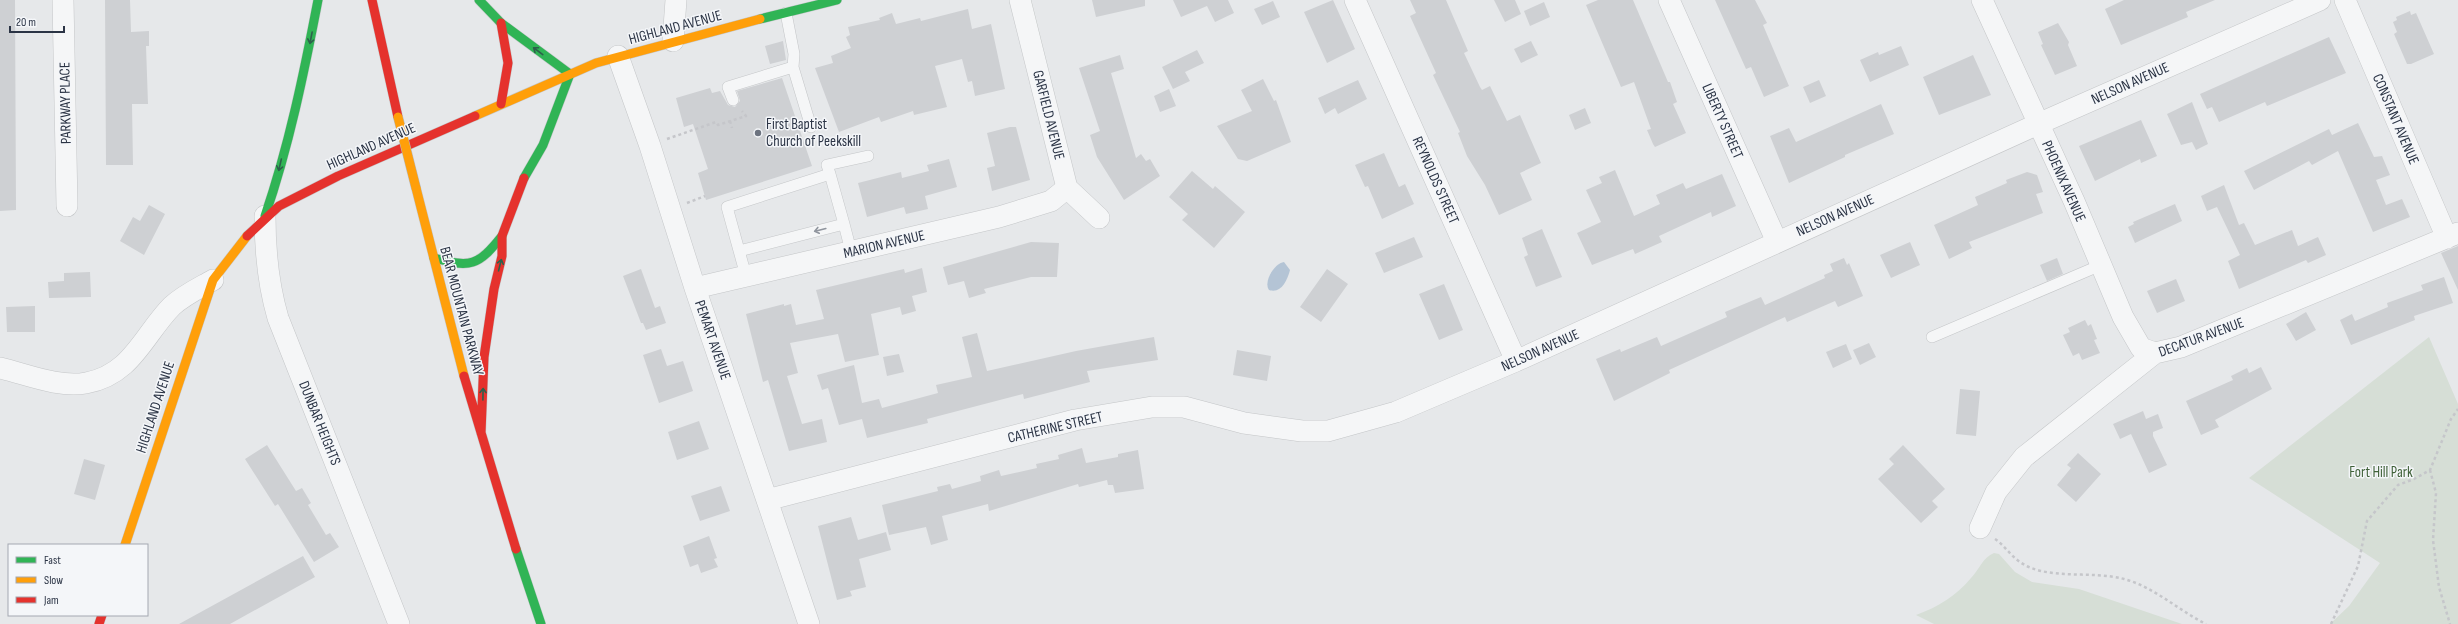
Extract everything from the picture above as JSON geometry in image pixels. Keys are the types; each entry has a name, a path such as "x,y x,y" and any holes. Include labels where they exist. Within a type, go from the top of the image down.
{"main road":[{"path":"265,216 276,184 300,92 318,0"},
{"name":"BEAR MOUNTAIN PARKWAY","path":"372,0 398,117 481,433 541,624"},
{"path":"434,258 459,266 474,265 488,255 502,236 526,174 542,145 570,74 501,23 479,0"},
{"name":"HIGHLAND AVENUE","path":"125,544 213,280 228,258 265,216 308,189 570,74 618,56 838,0"},
{"path":"501,23 510,62 502,104"},
{"path":"481,433 484,357 492,304 502,256 502,236"}],"street":[{"name":"PARKWAY PLACE","path":"63,0 67,206"},
{"path":"673,41 676,0"},
{"name":"GARFIELD AVENUE","path":"1020,0 1067,188"},
{"name":"REYNOLDS STREET","path":"1355,0 1516,361"},
{"name":"LIBERTY STREET","path":"1669,0 1777,242"},
{"name":"PHOENIX AVENUE","path":"1982,0 2123,316 2141,348 2155,353"},
{"name":"NELSON AVENUE","path":"1347,427 1396,412 1516,361 2038,124 2320,0"},
{"name":"CONSTANT AVENUE","path":"2345,0 2452,236"},
{"name":"PEMART AVENUE","path":"618,56 650,146 695,288 809,624"},
{"path":"1067,188 1099,218"},
{"name":"MARION AVENUE","path":"695,288 999,217 1051,201 1067,188"},
{"name":"DUNBAR HEIGHTS","path":"265,216 266,264 270,292 278,318 399,624"},
{"name":"DECATUR AVENUE","path":"1980,528 1996,492 2024,457 2155,353 2181,347 2452,236"},
{"path":"0,368 62,383 86,383 111,374 136,355 172,307 183,297 213,280"},
{"name":"CATHERINE STREET","path":"767,500 1075,420 1152,407 1184,407 1244,423 1302,431 1328,431 1347,427"}],"lane":[{"path":"786,13 794,54 793,67 811,127"},
{"path":"733,100 728,87 793,67"},
{"path":"852,251 827,165 868,156"},
{"path":"746,276 727,208 830,174"},
{"path":"739,251 844,224"},
{"path":"1932,336 2101,265"}],"path":[{"path":"662,140 716,122 718,125 746,116"},
{"path":"730,121 732,128"},
{"path":"683,204 705,196"},
{"path":"2331,624 2358,566 2367,521 2398,485 2414,480 2430,470 2451,419 2458,409"},
{"path":"2430,470 2436,493 2433,540 2439,587 2450,624"},
{"path":"1980,528 1999,541 2020,562 2041,572 2103,574 2124,579 2149,589 2183,613 2206,624"}],"green space":[{"name":"Fort Hill Park","path":"2429,337 2458,404 2458,624 2330,624 2349,606 2380,563 2249,478"},
{"path":"1994,553 1999,554 2015,572 2032,582 2079,589 2182,624 1934,624 1916,615 1939,605 1953,596 1974,575 1987,557"}],"water":[{"path":"1284,262 1290,270 1283,286 1277,290 1269,290 1268,282 1271,273 1277,266"}],"building":[{"path":"0,0 15,0 16,210 0,211"},
{"path":"105,0 130,0 131,32 149,31 149,46 146,46 148,104 132,104 133,165 106,165"},
{"path":"1092,0 1145,0 1145,6 1096,17"},
{"path":"1173,0 1228,0 1234,13 1215,22 1207,6 1181,17"},
{"path":"1333,0 1355,49 1327,63 1304,12"},
{"path":"1410,0 1446,0 1468,51 1464,53 1480,87 1482,90 1490,86 1507,121 1520,115 1541,163 1520,173 1532,200 1499,215 1485,185 1467,156 1458,133 1460,132 1433,75 1436,73 1410,16 1416,13"},
{"path":"1494,0 1515,0 1521,14 1505,22"},
{"path":"1598,0 1633,0 1668,82 1670,82 1677,102 1673,104 1686,133 1655,147 1653,144 1647,130 1651,129 1634,82 1621,87 1586,5"},
{"path":"1715,0 1755,0 1767,23 1763,25 1789,86 1764,97 1751,67 1746,69"},
{"path":"2124,0 2215,0 2186,12 2188,17 2121,45 2105,9"},
{"path":"1273,1 1280,17 1262,25 1254,9"},
{"path":"1544,2 1550,17 1530,26 1524,11"},
{"path":"968,9 972,29 991,24 1005,89 975,96 972,81 968,82 962,59 935,66 947,107 914,115 913,111 881,122 879,117 839,132 815,68 833,63 831,56 851,48 846,37 850,35 848,27 880,20 879,18 892,13 896,24 920,18 921,21"},
{"path":"2410,11 2411,15 2416,13 2434,54 2411,64 2407,64 2394,34 2397,32 2393,22 2397,20 2396,17"},
{"path":"2058,23 2069,42 2068,45 2077,66 2055,75 2041,45 2043,44 2038,32"},
{"path":"2329,37 2346,73 2267,106 2265,102 2219,122 2212,107 2207,109 2200,94"},
{"path":"783,41 786,60 770,64 765,46"},
{"path":"1531,41 1538,55 1521,63 1514,49"},
{"path":"1901,46 1909,65 1870,82 1860,60 1878,52 1879,55"},
{"path":"1197,50 1204,63 1185,72 1190,81 1173,89 1162,67"},
{"path":"1120,55 1124,69 1111,73 1136,158 1141,154 1146,161 1150,159 1160,176 1124,200 1097,157 1090,135 1100,131 1079,68"},
{"path":"1973,55 1991,95 1939,115 1923,77"},
{"name":"First Baptist Church of Peekskill","path":"782,78 812,166 706,200 698,173 708,169 693,124 684,127 676,98 710,88 712,93 720,91 728,105 735,107 740,101 737,91"},
{"path":"1263,79 1274,101 1276,100 1291,142 1247,161 1238,159 1217,126 1252,111 1241,90"},
{"path":"1358,80 1367,99 1338,114 1335,108 1325,114 1318,98"},
{"path":"1819,80 1826,96 1810,103 1803,87"},
{"path":"1169,89 1176,106 1160,112 1154,96"},
{"path":"2192,102 2208,144 2196,150 2192,142 2181,145 2167,114"},
{"path":"1881,104 1894,134 1845,155 1845,157 1789,183 1770,136 1789,128 1796,142"},
{"path":"1585,108 1591,123 1575,130 1569,115"},
{"path":"2141,120 2157,156 2141,163 2140,159 2095,181 2079,146"},
{"path":"2358,123 2374,157 2382,156 2390,175 2376,180 2386,205 2402,199 2410,217 2373,232 2338,151 2312,165 2309,161 2254,190 2244,171 2329,129 2332,135"},
{"path":"1010,127 1016,127 1030,180 992,191 987,168 995,166 987,133"},
{"path":"1384,153 1399,187 1405,184 1414,204 1382,219 1368,186 1365,187 1355,165"},
{"path":"949,159 957,187 925,196 928,209 906,214 904,207 867,217 858,183 901,172 902,178 929,171 927,165"},
{"path":"1615,170 1634,216 1660,204 1656,195 1683,183 1686,189 1722,174 1736,206 1712,217 1711,212 1659,236 1662,242 1635,254 1633,249 1592,265 1577,233 1601,222 1586,190 1602,183 1599,177"},
{"path":"1192,171 1213,189 1215,186 1245,212 1214,248 1182,220 1188,214 1169,197"},
{"path":"2027,172 2037,175 2043,192 2036,194 2043,213 1969,242 1972,248 1949,259 1934,225 1978,205 1975,197 2007,183 2006,180"},
{"path":"2224,185 2239,225 2244,223 2255,245 2292,230 2298,246 2318,237 2326,255 2308,263 2306,260 2239,289 2228,261 2240,255 2217,207 2207,211 2201,196"},
{"path":"2175,204 2182,221 2135,243 2128,227 2134,224 2133,222"},
{"path":"149,205 165,214 144,255 120,241 133,217 140,221"},
{"path":"1542,229 1562,277 1536,287 1524,257 1528,255 1522,238"},
{"path":"1414,237 1423,257 1384,273 1375,253"},
{"path":"1031,242 1059,243 1057,277 1031,277 984,289 986,293 969,298 964,281 948,285 943,267"},
{"path":"1910,242 1920,265 1891,278 1880,255"},
{"path":"2458,246 2458,290 2441,253"},
{"path":"1844,258 1847,265 1849,263 1863,296 1838,307 1835,301 1787,322 1785,317 1669,370 1670,373 1614,401 1596,359 1620,349 1621,352 1657,337 1661,346 1727,317 1725,312 1761,297 1765,305 1825,278 1824,275 1833,271 1830,264"},
{"path":"2057,258 2063,274 2047,281 2040,265"},
{"path":"922,268 927,292 912,296 916,311 902,315 900,307 871,314 879,355 845,362 838,334 790,343 798,373 787,376 802,424 822,419 827,442 789,451 768,380 763,382 746,314 784,304 784,306 791,304 796,325 824,319 816,290 904,269 905,273"},
{"path":"641,269 655,308 660,306 666,323 646,330 643,323 641,323 623,276"},
{"path":"1327,269 1348,284 1321,322 1300,307"},
{"path":"90,272 91,297 49,298 48,282 64,281 64,273"},
{"path":"2444,277 2453,303 2414,316 2415,320 2351,345 2340,320 2352,314 2355,321 2388,307 2387,303 2423,290 2421,285"},
{"path":"2176,279 2185,301 2157,313 2147,291"},
{"path":"1444,284 1463,330 1439,340 1419,294"},
{"path":"35,306 35,332 7,332 6,307"},
{"path":"2306,312 2316,330 2296,341 2286,324"},
{"path":"2085,320 2088,326 2091,324 2097,339 2094,340 2100,353 2082,360 2079,353 2073,356 2063,335 2070,332 2068,328"},
{"path":"977,333 987,371 1076,351 1154,337 1158,360 1087,371 1090,382 1024,399 1023,394 927,419 928,423 867,438 862,419 839,425 828,388 822,390 817,375 854,365 862,403 879,399 882,408 938,393 936,385 972,377 962,337"},
{"path":"1869,343 1876,357 1860,365 1853,350"},
{"path":"1846,344 1852,359 1833,368 1826,352"},
{"path":"661,349 667,366 683,361 693,391 659,403 643,355"},
{"path":"1237,350 1271,356 1267,381 1233,375"},
{"path":"899,354 904,372 887,376 883,357"},
{"path":"2261,367 2272,389 2215,420 2219,427 2201,435 2186,401 2233,380 2231,376 2247,368 2249,373"},
{"path":"1960,389 1980,391 1976,436 1956,434"},
{"path":"2143,411 2146,419 2158,414 2163,428 2153,432 2153,436 2167,465 2149,473 2131,434 2120,439 2113,424"},
{"path":"699,421 709,449 677,460 668,432"},
{"path":"267,445 296,491 302,488 311,503 308,505 326,535 330,533 339,547 314,562 278,504 275,506 245,459"},
{"path":"1903,445 1945,489 1932,501 1938,507 1921,523 1878,479 1894,464 1889,459"},
{"path":"1082,448 1086,463 1118,457 1118,454 1138,450 1144,489 1115,493 1113,485 1108,485 1107,480 1079,487 1078,484 989,511 988,504 942,516 948,540 931,545 926,527 889,535 882,505 938,491 937,487 950,484 952,489 981,481 980,476 999,470 1001,476 1037,468 1036,464 1059,459 1058,455"},
{"path":"2078,453 2101,474 2076,502 2057,485 2071,468 2067,465"},
{"path":"84,459 105,465 95,500 74,494"},
{"path":"721,486 730,511 700,521 691,496"},
{"path":"851,517 858,540 886,532 891,550 859,559 866,587 850,591 852,596 837,600 818,526"},
{"path":"709,536 717,558 714,559 718,567 701,573 698,564 690,567 683,546"},
{"path":"303,556 315,577 230,624 179,624"}],"traffic: fast":[{"path":"265,216 289,136 318,0"},
{"path":"479,0 501,23 570,74 543,145 524,178"},
{"path":"760,19 837,0"},
{"path":"434,258 457,263 473,262 486,254 502,236"},
{"path":"516,549 541,624"}],"traffic: slow":[{"path":"475,116 596,63 760,19"},
{"path":"398,117 416,188"},
{"path":"416,188 464,376"},
{"path":"125,544 213,280 247,236"}],"traffic: jam":[{"path":"372,0 398,117"},
{"path":"501,23 508,63 501,104"},
{"path":"247,236 279,206 338,176 475,116"},
{"path":"481,433 484,357 494,289 502,256 502,236 524,178"},
{"path":"464,376 516,549"},
{"path":"99,624 102,616"}],"place":[{"name":"First Baptist Church of Peekskill","path":"758,133"}]}
